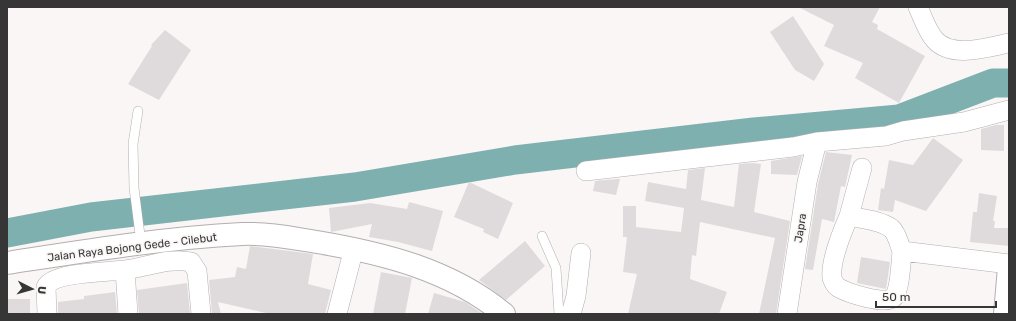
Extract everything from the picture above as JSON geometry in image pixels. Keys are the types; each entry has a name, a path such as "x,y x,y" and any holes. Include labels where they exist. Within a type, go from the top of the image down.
{"main road":[{"name":"Jalan Raya Bojong Gede - Cilebut","path":"7,263 140,233 243,234 280,236 354,248 386,256 449,278 494,306 504,314"},
{"path":"1005,314 1009,265"}],"street":[{"path":"918,7 930,33 936,41 945,46 967,51 1009,43"},
{"path":"586,171 793,147 817,142 886,136 902,131 964,122 1009,110"},
{"name":"Japra","path":"787,314 807,182 817,142"},
{"path":"849,216 877,223 892,229 897,236 902,251 898,285 894,296 889,301 875,300 838,288 832,280 832,268 849,216 862,168"},
{"path":"337,314 354,248"},
{"path":"902,251 1009,265"},
{"path":"571,314 576,296 581,253"},
{"path":"48,314 46,287 51,281 88,272 124,270 181,260 191,262 197,271 201,314"},
{"path":"124,270 128,314"}],"lane":[{"path":"138,111 133,144 134,188 140,233"},
{"path":"542,236 556,268 559,314"}],"building":[{"path":"798,7 880,7 872,22 878,25 877,29 925,56 899,103 855,78 863,63 824,46 834,25"},
{"path":"793,16 824,64 814,81 795,70 770,32"},
{"path":"165,30 191,50 159,100 128,84 152,46 151,45"},
{"path":"996,125 1004,125 1004,151 981,150 981,129"},
{"path":"933,138 963,160 926,211 895,200 893,212 878,210 881,188 884,189 889,160 913,165"},
{"path":"826,152 852,155 845,187 841,186 834,222 822,219 813,270 805,269 818,184"},
{"path":"802,156 797,175 771,174 771,161"},
{"path":"739,164 761,164 754,212 790,221 776,314 759,314 775,238 700,222 696,256 692,255 690,279 727,292 719,314 628,314 637,274 623,272 627,237 623,237 623,206 636,206 636,227 681,232 684,208 645,201 648,182 686,189 688,170 705,168 701,200 734,207"},
{"path":"620,179 616,195 593,191 595,181"},
{"path":"469,182 513,203 498,239 483,232 484,229 454,217"},
{"path":"979,193 997,196 993,221 995,221 994,228 1009,228 1009,246 970,242 973,212 977,212"},
{"path":"409,202 443,211 432,251 398,242 369,237 372,224 331,232 329,208 370,203 407,209"},
{"path":"525,241 545,266 506,300 479,280"},
{"path":"250,246 313,254 308,284 331,290 325,314 270,314 218,302 221,314 212,314 209,280 235,277 237,267 246,269"},
{"path":"861,257 890,262 886,289 857,283"},
{"path":"381,272 412,278 405,314 373,314"},
{"path":"187,283 190,314 139,314 137,290"},
{"path":"115,292 117,314 58,314 58,302 84,299 84,296"},
{"path":"434,293 465,302 483,314 428,314"},
{"path":"7,299 30,299 30,314 7,314"}],"waterway":[{"path":"7,233 91,217 355,187 515,160 754,132 899,119 993,83 1009,83"}]}
